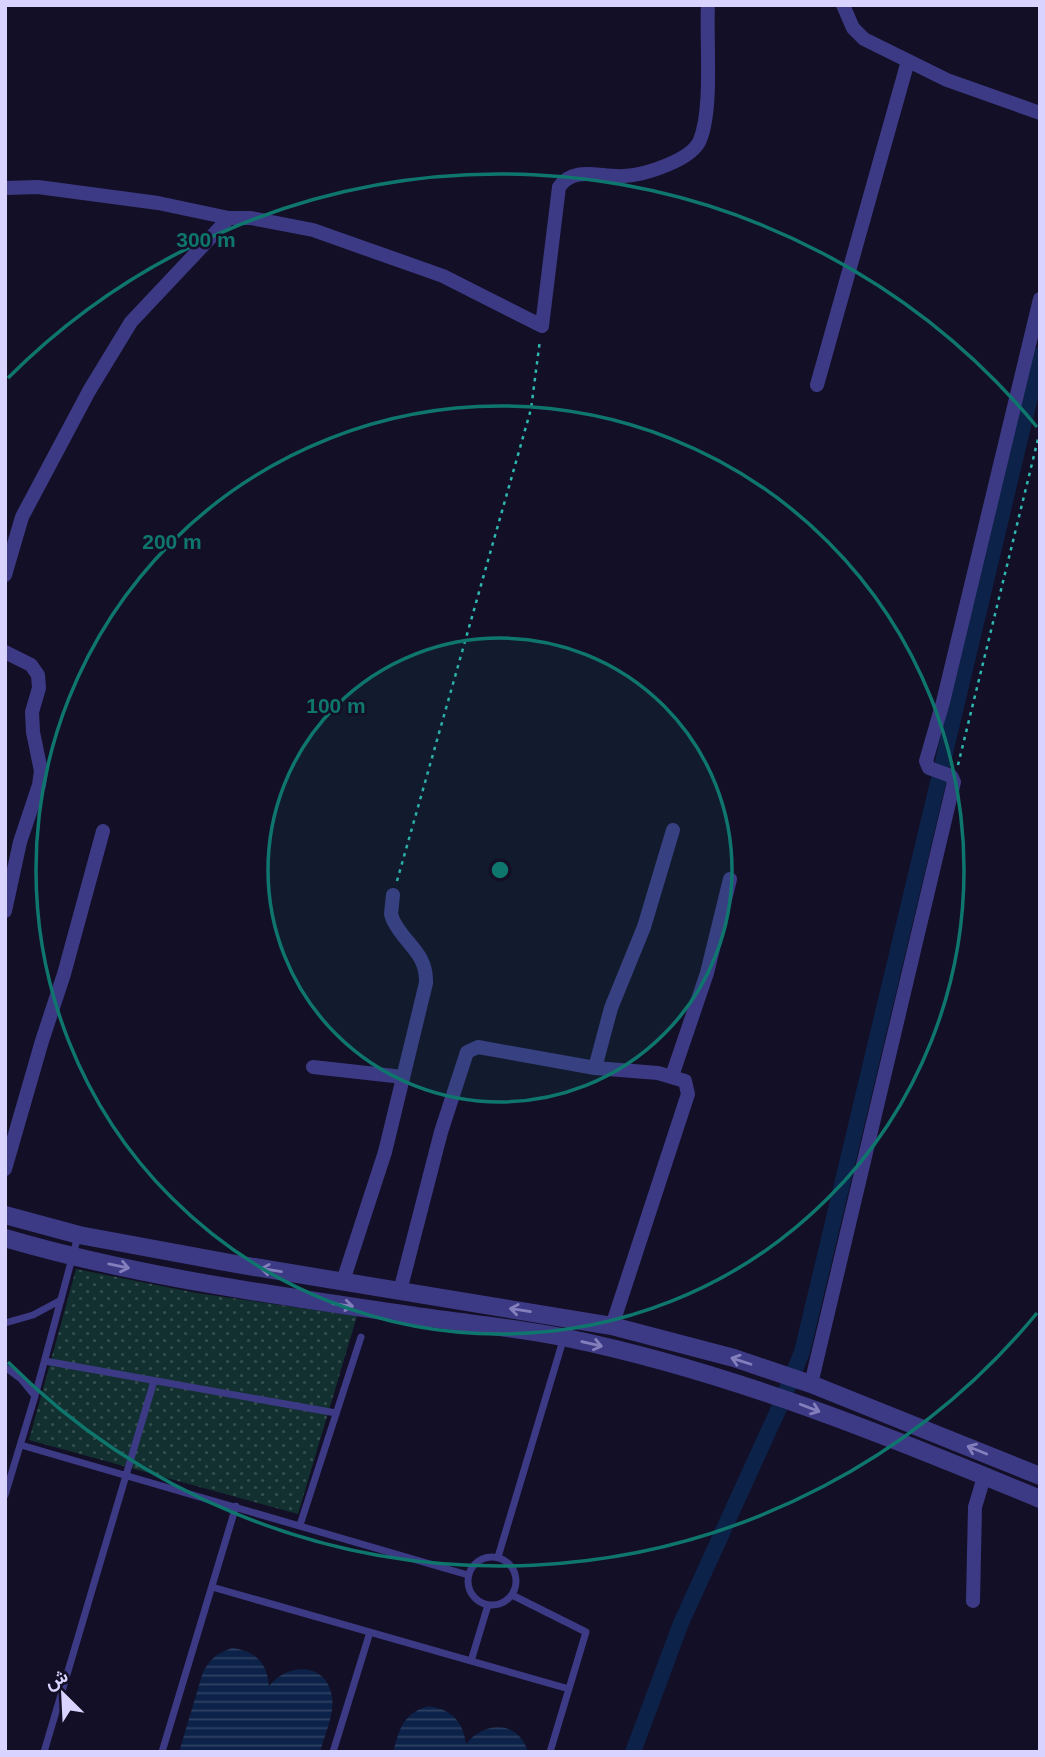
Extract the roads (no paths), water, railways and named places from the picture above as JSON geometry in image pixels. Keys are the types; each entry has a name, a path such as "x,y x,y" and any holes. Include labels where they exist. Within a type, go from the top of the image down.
{"street":[{"path":"5,188 38,187 158,204 229,218 251,218 313,230 443,276 542,326 559,187 564,181 574,174 625,176 648,171 685,157 696,149 701,138 707,99 708,5"},
{"path":"843,5 853,28 864,39 947,80 1040,113"},
{"path":"817,385 908,61"},
{"path":"5,575 22,517 89,391 131,322 229,218"},
{"path":"811,1384 951,778 932,770 926,761 943,702 1040,299"},
{"path":"5,652 32,665 38,675 33,732 41,771 20,842 5,911"},
{"path":"595,1068 611,1008 645,927 673,830"},
{"path":"5,1170 64,974 103,831"},
{"path":"672,1076 707,973 730,879"},
{"path":"343,1281 385,1152 426,983 427,970 421,957 393,920 393,895"},
{"path":"400,1290 440,1132 467,1052 478,1046 595,1068 672,1076 685,1082 688,1094 612,1326"},
{"path":"313,1067 403,1077"},
{"path":"5,1215 79,1235 236,1264 612,1326 734,1358 811,1384 1040,1476"},
{"path":"5,1238 73,1256 191,1281 564,1337 644,1356 803,1405 1040,1500"},
{"path":"973,1601 975,1507 984,1477"}],"lane":[{"path":"5,1495 79,1235"},
{"path":"5,1323 33,1315 61,1300"},
{"path":"498,1557 569,1319"},
{"path":"300,1525 361,1337"},
{"path":"45,1361 336,1413"},
{"path":"5,1367 35,1396"},
{"path":"44,1752 154,1381"},
{"path":"20,1445 468,1575"},
{"path":"162,1752 236,1506"},
{"path":"498,1557 506,1561 516,1577 516,1587 505,1602 488,1605 477,1600 471,1593 468,1575 479,1560 498,1557"},
{"path":"212,1587 569,1689"},
{"path":"512,1595 586,1632 550,1752"},
{"path":"471,1661 488,1605"},
{"path":"334,1752 370,1632"}],"water":[{"path":"232,1648 247,1652 258,1659 266,1670 269,1686 277,1678 296,1670 306,1669 323,1677 329,1685 333,1704 320,1752 179,1752 203,1672 214,1657"},
{"path":"428,1706 449,1713 459,1723 466,1744 482,1731 500,1727 517,1734 528,1752 393,1752 403,1723"}],"waterway":[{"path":"633,1752 681,1623 802,1352 1040,355"}]}
